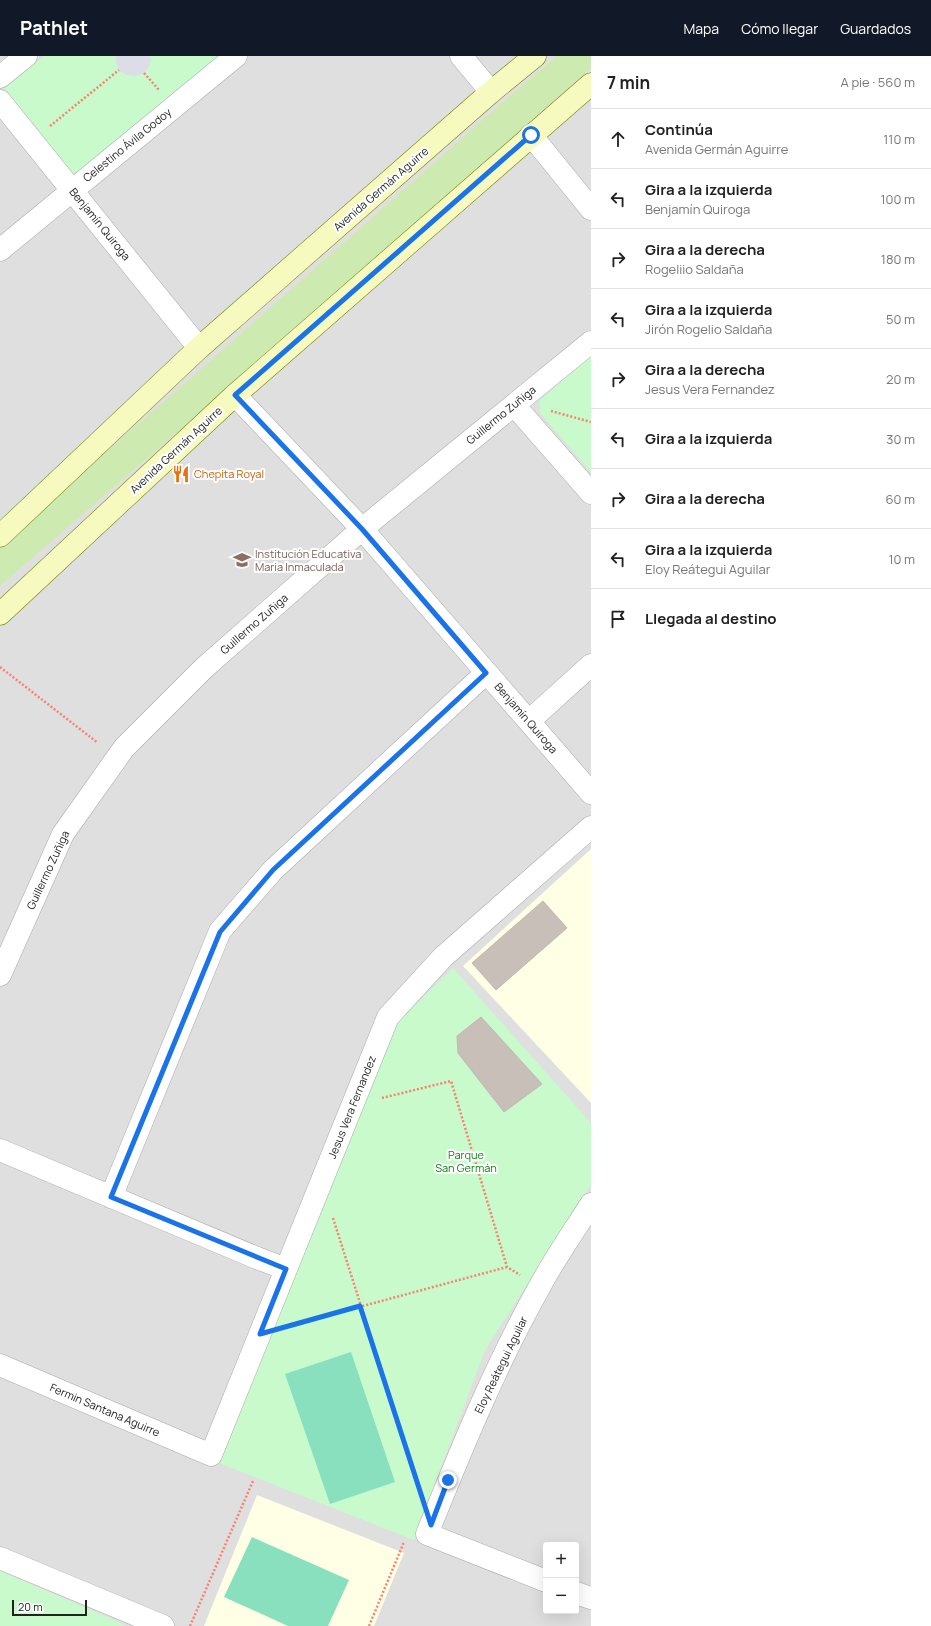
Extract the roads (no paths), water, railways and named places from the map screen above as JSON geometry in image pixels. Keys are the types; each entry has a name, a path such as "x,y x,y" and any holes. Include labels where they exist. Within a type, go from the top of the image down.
{"main road":[{"name":"Avenida Germán Aguirre","path":"0,536 199,348 491,92 535,56"},
{"name":"Avenida Germán Aguirre","path":"0,614 235,395 591,84"}],"street":[{"path":"0,77 26,56"},
{"name":"Celestino Ávila Godoy","path":"0,250 236,56"},
{"path":"461,56 491,92"},
{"name":"Benjamín Quiroga","path":"0,101 199,348"},
{"path":"531,135 591,209"},
{"name":"Guillermo Zuñiga","path":"0,975 63,834 124,748 204,668 362,529 591,342"},
{"name":"Benjamín Quiroga","path":"235,395 362,529 591,793"},
{"path":"514,405 591,493"},
{"path":"529,721 591,665"},
{"path":"111,1197 220,932 273,870 486,673"},
{"name":"Jesus Vera Fernandez","path":"211,1455 388,1017 443,957 591,827"},
{"path":"0,1150 286,1269"},
{"name":"Eloy Reátegui Aguilar","path":"543,1580 429,1530 448,1480 504,1356 540,1286 591,1204"},
{"name":"Fermin Santana Aguirre","path":"0,1365 211,1455"},
{"path":"0,1558 163,1626"},
{"path":"579,1594 591,1598"}],"place":[{"name":"Chepita Royal","path":"181,474"},
{"name":"Institución Educativa Maria Inmaculada","path":"242,560"}],"park label":[{"name":"Parque San Germán","path":"466,1161"}]}
